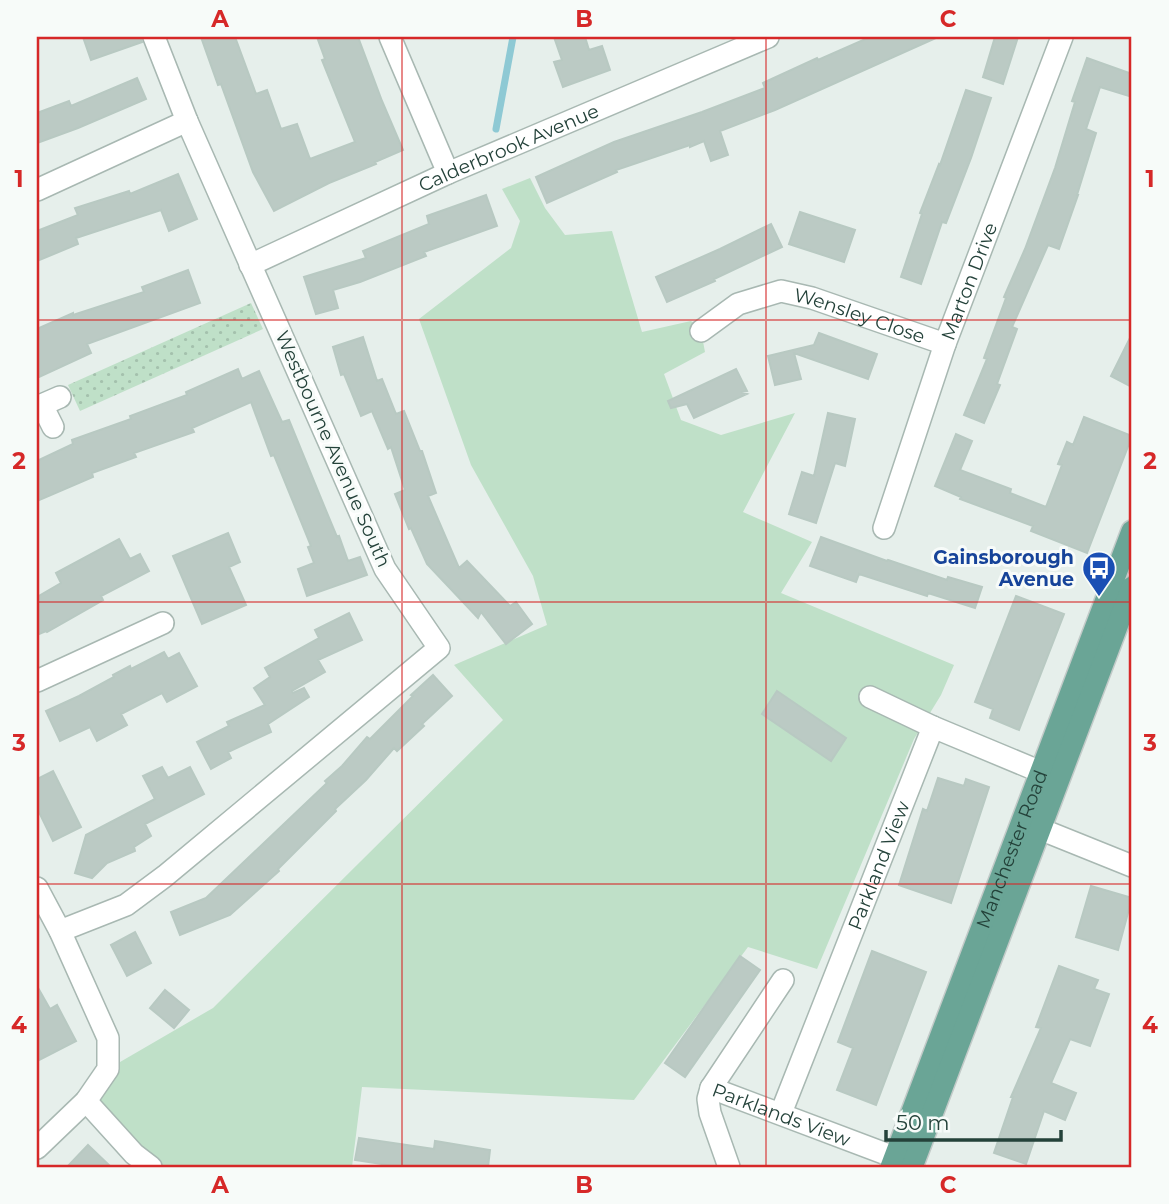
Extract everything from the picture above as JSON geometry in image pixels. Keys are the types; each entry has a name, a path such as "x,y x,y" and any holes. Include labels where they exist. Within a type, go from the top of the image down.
{"main road":[{"name":"Manchester Road","path":"1121,606 1132,531"},
{"name":"Manchester Road","path":"902,1164 1050,776 1121,606 1132,587"}],"street":[{"name":"Westbourne Avenue South","path":"60,931 126,905 136,898 439,648 385,569 187,121 154,37"},
{"path":"390,37 448,173"},
{"name":"Calderbrook Avenue","path":"250,265 448,173 768,37"},
{"name":"Marton Drive","path":"884,528 946,344 1062,37"},
{"path":"37,190 187,121"},
{"name":"Wensley Close","path":"701,331 738,304 781,291 812,298 946,344"},
{"path":"46,403 53,427"},
{"path":"37,681 163,622"},
{"path":"870,696 933,727 1050,776"},
{"name":"Parkland View","path":"781,1113 933,727"},
{"path":"1031,826 1132,866"},
{"path":"37,888 60,931 108,1038 108,1069 86,1101 37,1148"},
{"name":"Parklands View","path":"783,980 711,1088 781,1113 902,1164"},
{"path":"711,1088 708,1099 710,1112 729,1167"},
{"path":"86,1101 134,1154 151,1167"}],"green space":[{"path":"530,178 545,208 565,235 612,231 642,332 691,321 701,331 705,352 664,374 681,420 721,435 795,413 743,512 812,542 781,593 954,665 941,695 914,739 817,969 748,947 634,1100 362,1087 352,1167 151,1167 86,1101 108,1069 213,1008 503,720 454,665 547,625 533,576 471,465 419,319 511,248 520,221 502,189"},
{"path":"251,303 263,329 80,411 68,385"}],"building":[{"path":"83,37 141,37 142,42 91,60"},
{"path":"201,37 235,37 256,94 267,90 281,129 297,124 310,159 355,142 322,60 325,59 317,37 358,37 403,150 274,211 253,172"},
{"path":"554,37 585,37 589,50 602,46 610,70 563,87 554,62 562,60"},
{"path":"870,37 938,37 775,110 720,131 728,155 711,161 704,141 616,170 617,172 547,203 536,177 614,142 765,88 763,83"},
{"path":"995,37 1018,37 1003,84 983,77"},
{"path":"1087,58 1132,74 1132,97 1100,87 1086,129 1096,133 1078,195 1059,249 1048,245 1012,327 1017,329 997,384 1000,385 984,423 964,415 987,359 984,358 1006,298 1004,297 1055,168 1075,102 1072,101"},
{"path":"137,78 146,99 37,143 37,113 69,101 71,106"},
{"path":"966,90 991,98 971,158 946,223 942,222 921,284 901,277 922,214 920,213"},
{"path":"178,174 197,219 169,231 161,210 76,238 78,244 37,261 37,231 78,215 75,208 129,191 130,194"},
{"path":"486,195 497,226 424,252 426,256 360,282 333,290 338,308 316,314 304,277 366,258 363,251 429,224 427,216"},
{"path":"800,212 855,230 844,262 789,244"},
{"path":"771,224 782,247 667,302 656,277"},
{"path":"188,270 200,303 87,344 91,353 37,378 37,329 73,313 144,292 142,287"},
{"path":"819,333 877,354 868,379 794,353 801,379 775,385 768,356 814,345"},
{"path":"1132,334 1132,387 1111,376"},
{"path":"363,337 377,381 382,379 396,414 404,411 422,451 436,493 428,496 459,568 467,561 510,606 516,602 532,624 506,644 481,612 478,618 427,564 411,528 409,529 395,494 405,490 391,447 388,449 372,411 361,416 344,374 341,375 333,347"},
{"path":"238,369 242,379 259,371 282,422 289,420 348,561 360,557 367,575 307,596 298,569 314,563 308,547 311,546 274,455 271,456 251,402 192,428 194,432 134,453 136,457 92,473 93,477 37,501 37,461 73,444 72,440 131,419 130,416 187,395 186,392"},
{"path":"736,369 747,391 741,392 747,394 694,418 687,404 671,408 668,401"},
{"path":"828,413 855,419 845,466 835,463 816,523 789,514 802,472 814,476"},
{"path":"1084,417 1132,436 1087,553 1031,531 1033,526 960,499 961,497 935,486 956,434 972,441 960,470 1011,489 1010,493 1046,507 1062,465 1058,464 1067,442 1073,445"},
{"path":"228,533 240,562 229,567 246,605 202,624 173,556"},
{"path":"821,537 947,580 948,577 982,587 975,608 859,574 856,582 810,566"},
{"path":"119,539 130,559 140,554 149,571 101,596 103,600 47,632 37,635 37,597 61,583 56,573"},
{"path":"1016,596 1064,614 1019,730 990,718 993,709 975,702"},
{"path":"349,613 362,640 318,660 325,672 292,691 293,693 304,688 309,697 268,724 271,732 228,752 231,758 211,769 197,742 229,726 227,722 265,705 254,688 270,677 265,668 319,638 315,630"},
{"path":"164,652 168,659 179,653 197,686 167,702 162,693 121,714 127,725 97,741 90,727 60,741 46,711 79,696 130,666 131,669"},
{"path":"433,675 452,696 422,724 424,726 397,751 394,748 279,871 230,915 180,935 171,912 206,898 327,783 325,781 367,737 370,739"},
{"path":"777,691 846,738 831,761 762,714"},
{"path":"162,767 168,778 190,767 204,794 145,824 151,836 134,847 135,851 107,863 92,878 75,873 86,835 155,799 143,776"},
{"path":"53,771 81,827 53,841 37,808 37,779"},
{"path":"938,778 964,786 966,779 989,787 951,903 899,885 923,809 927,811"},
{"path":"1091,886 1132,898 1118,950 1076,937"},
{"path":"135,932 151,963 127,976 111,945"},
{"path":"872,951 926,972 876,1105 837,1090 853,1048 838,1042"},
{"path":"740,956 760,970 685,1077 665,1063"},
{"path":"1059,966 1098,980 1094,989 1109,994 1090,1046 1070,1039 1051,1083 1076,1093 1065,1120 1044,1111 1026,1164 994,1153 1011,1097 1041,1028 1036,1027"},
{"path":"37,986 50,1009 57,1005 76,1041 37,1061"},
{"path":"165,990 189,1010 174,1028 150,1008"},
{"path":"359,1138 434,1149 435,1141 490,1150 488,1167 401,1167 355,1160"},
{"path":"88,1145 111,1167 67,1167"}],"waterway":[{"path":"496,129 513,37"}],"place":[{"name":"Gainsborough Avenue","path":"1099,598"}]}
